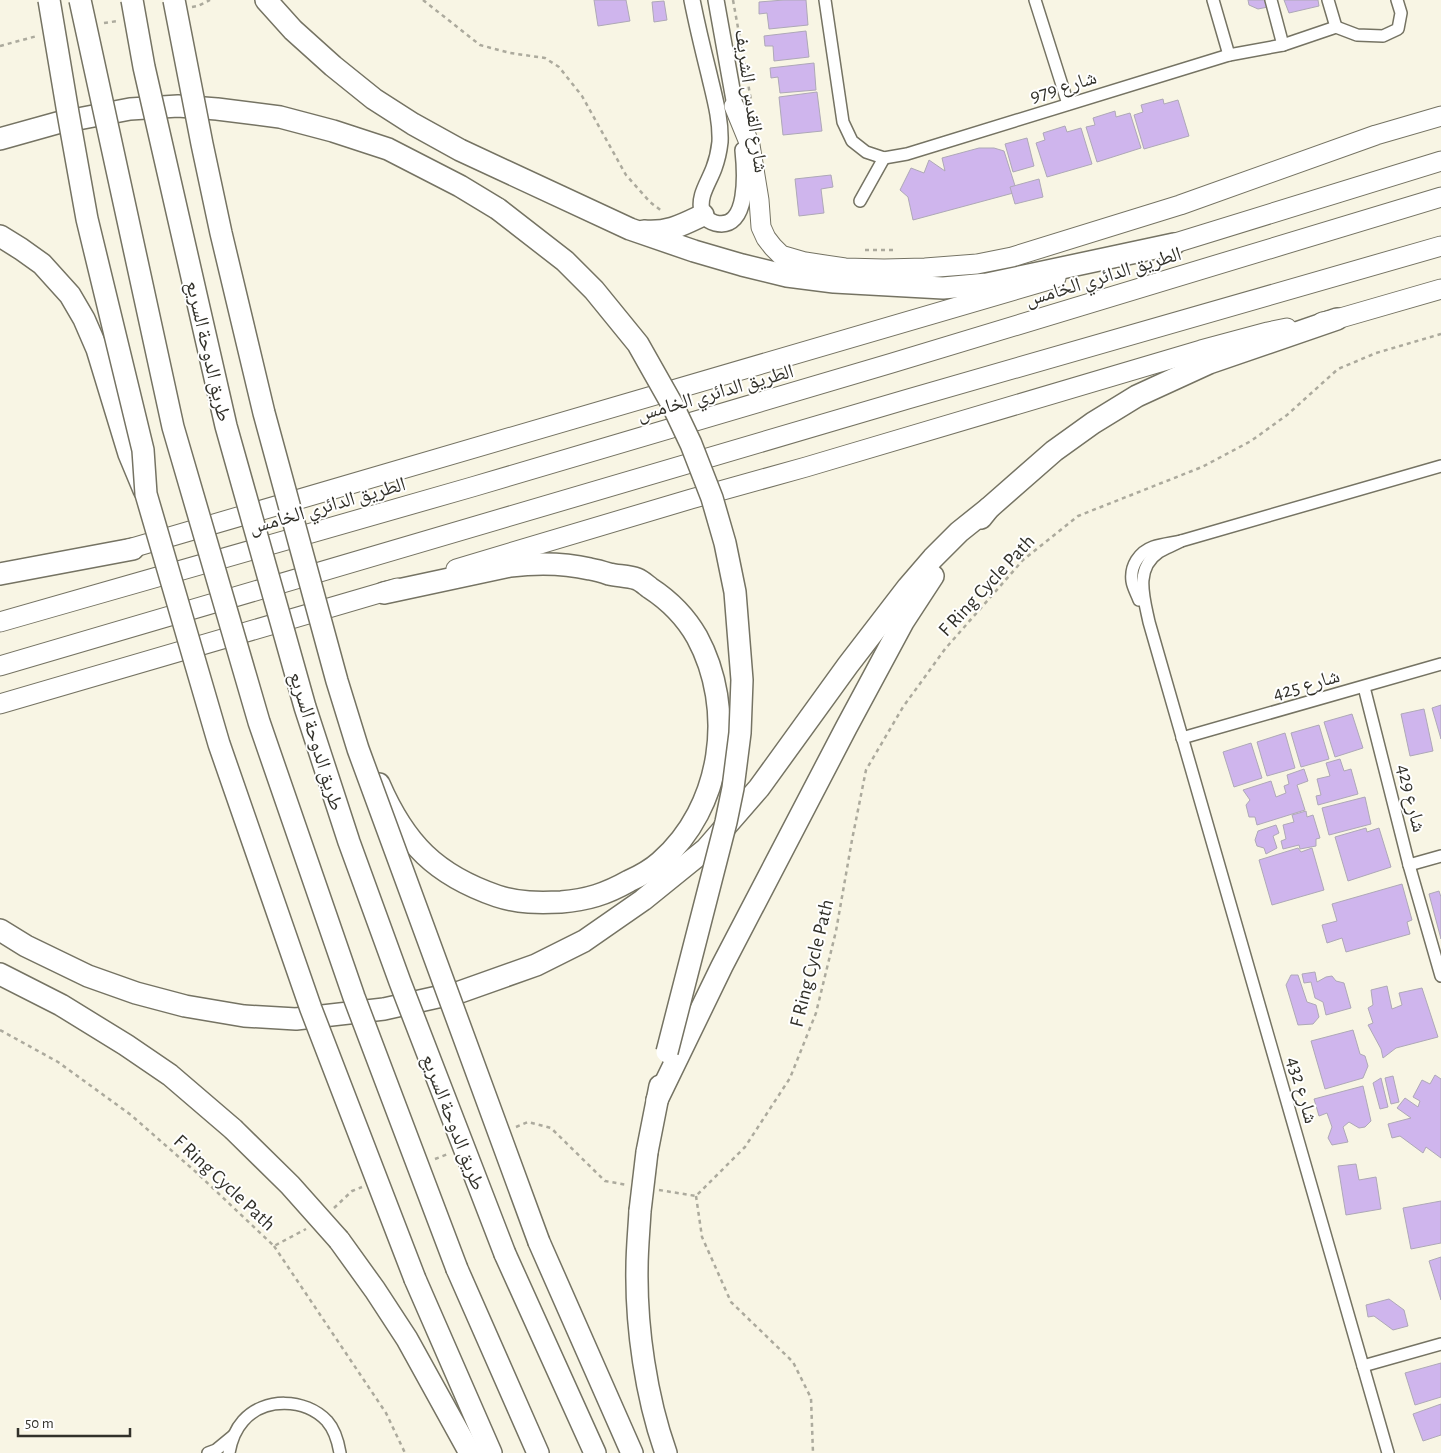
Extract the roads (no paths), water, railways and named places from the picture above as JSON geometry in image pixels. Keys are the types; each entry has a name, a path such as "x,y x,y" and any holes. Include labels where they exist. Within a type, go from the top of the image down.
{"highway":[{"path":"49,0 87,219 143,450 146,494"},
{"path":"80,0 173,427 259,722 354,997 457,1269 538,1453"},
{"name":"طريق الدوحة السريع","path":"132,0 144,67 226,426 305,707 349,842 393,963 506,1254 595,1453"},
{"path":"266,0 293,30 333,66 374,99 413,124 460,150 630,229 742,265 787,276 834,282 943,288 987,284 1174,244"},
{"path":"181,4 198,125 262,404 337,681 358,749 539,1242 632,1453"},
{"path":"0,139 57,123 130,109 178,106 217,108 280,117 333,131 388,149 452,182 498,209 565,261 594,290 638,344 673,406 691,444 712,498 725,543 735,592 742,680 740,733 733,788 657,1100 647,1152 640,1211 637,1268 638,1312 645,1365 657,1430 666,1453"},
{"path":"743,107 762,227 766,238 773,248 781,255 805,262 846,268 884,269 977,264 1012,257 1180,205 1376,135 1441,116"},
{"path":"0,581 134,548 1174,244 1441,160"},
{"name":"الطريق الدائري الخامس","path":"0,622 510,476 1441,197"},
{"path":"630,229 663,231 703,216"},
{"path":"0,236 42,264 70,295 84,319 97,348 129,454 146,494 220,744 311,1009 415,1279 491,1453"},
{"path":"0,666 870,410 1441,246"},
{"path":"0,930 26,946 88,976 136,993 185,1006 244,1016 296,1019 384,1009 460,992 536,966 584,941 643,900 706,849 759,788 848,665 908,587 933,558 959,532 1054,450 1137,396 1209,363 1337,319 1441,289"},
{"path":"0,704 384,593 463,566 1201,350 1268,332 1337,319"},
{"path":"657,1100 727,958 903,622 940,565 989,508"},
{"path":"0,574 134,548"},
{"path":"337,681 352,710 365,751 383,792 397,821 414,843 446,873 469,886 507,900 530,903 578,901 602,895 641,875 660,862 685,834 704,802 710,786 720,722 714,677 700,644 680,612 665,598 637,579 588,568 557,564 529,564 510,566 384,593"},
{"path":"0,974 61,1005 170,1075 232,1129 290,1185 339,1240 376,1290 407,1339 470,1453"}],"street":[{"name":"شارع القدس الشريف","path":"692,0 720,129 718,156 702,196 701,204 703,216 718,224 727,223 735,218 739,212 745,182 745,162 742,142 743,107 716,0"},
{"path":"825,0 842,122 852,141 866,152 884,158 860,201"},
{"path":"1035,0 1068,104"},
{"path":"1213,0 1229,55"},
{"path":"1271,0 1283,45"},
{"path":"1328,0 1336,27 1357,35 1382,36 1398,29 1401,13 1397,0"},
{"name":"شارع 979","path":"884,158 907,154 1229,55 1283,45 1336,27"},
{"name":"شارع 432","path":"1388,1453 1149,622 1132,581 1132,572 1140,555 1147,549 1155,546 1181,541 1441,466"},
{"name":"شارع 425","path":"1182,738 1441,664"},
{"name":"شارع 429","path":"1364,687 1409,866 1441,976"},
{"path":"1409,866 1441,856"},
{"path":"1363,1366 1441,1344"},
{"path":"208,1453 216,1450 233,1436 243,1420 258,1409 276,1403 295,1404 312,1410 327,1421 337,1437 340,1453"},
{"path":"229,1453 233,1436"}]}
